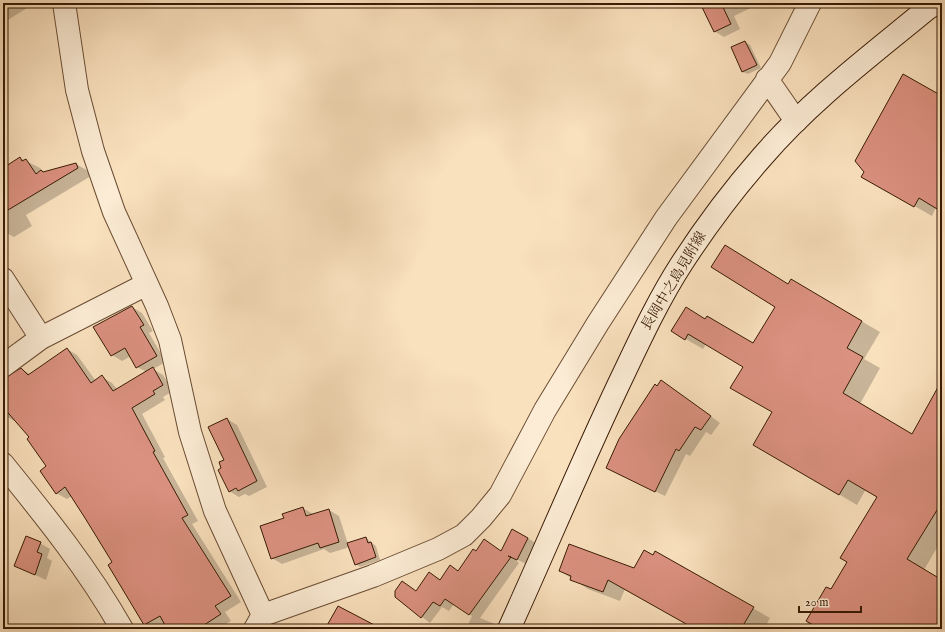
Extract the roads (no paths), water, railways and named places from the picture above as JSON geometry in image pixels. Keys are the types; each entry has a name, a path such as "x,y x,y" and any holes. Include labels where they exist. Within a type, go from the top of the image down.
{"street":[{"path":"64,3 77,90 94,151 114,212 157,306 170,340 190,432 215,511 259,622 438,549 464,535 481,518 500,496 545,410 598,323 666,218 780,63 810,3"},
{"name":"長岡中之島見附線","path":"509,629 602,418 649,322 681,265 712,218 763,156 796,122 839,82 936,3"},
{"path":"767,79 796,122"},
{"path":"3,279 41,338"},
{"path":"3,366 41,338 147,284"},
{"path":"3,464 63,538 100,591 122,629"}]}
